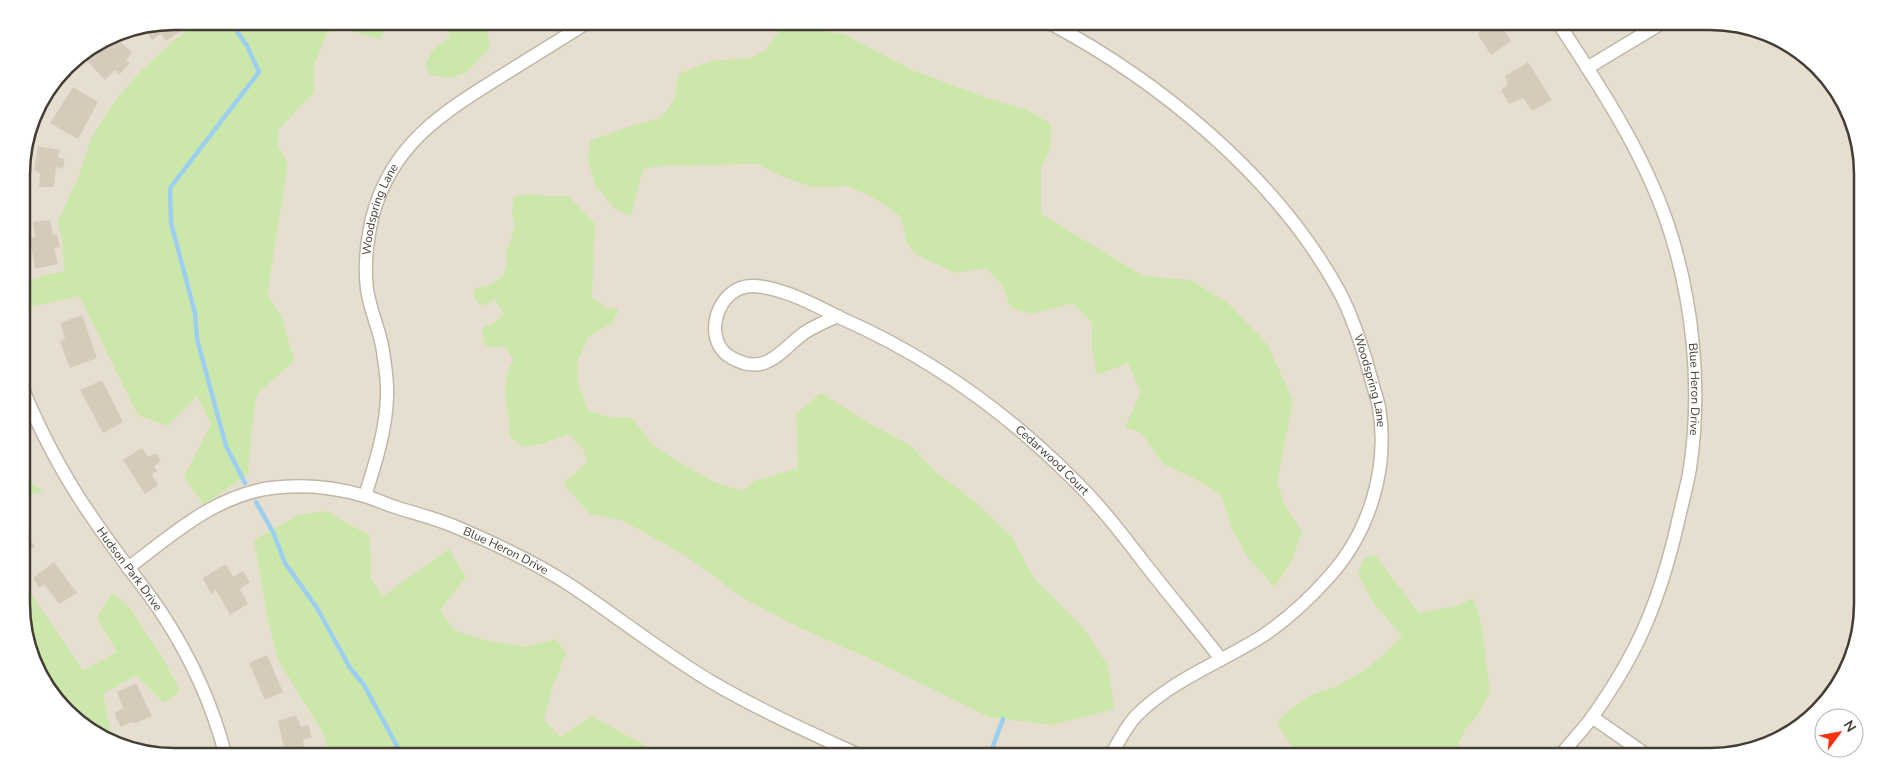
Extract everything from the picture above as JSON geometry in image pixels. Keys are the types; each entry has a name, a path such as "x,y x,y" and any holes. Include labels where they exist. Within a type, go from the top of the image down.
{"street":[{"name":"Woodspring Lane","path":"365,496 379,451 387,396 383,350 372,315 367,290 366,268 368,237 382,185 395,163 415,139 446,111 576,30"},
{"name":"Woodspring Lane","path":"1063,30 1137,77 1181,111 1219,143 1271,195 1311,247 1340,294 1363,349 1379,406 1382,443 1380,469 1370,509 1345,558 1312,594 1266,634 1165,690 1137,715 1115,748"},
{"name":"Blue Heron Drive","path":"1563,30 1638,152 1667,221 1688,307 1695,380 1694,430 1690,469 1668,563 1646,626 1626,664 1592,717 1567,748"},
{"path":"1587,68 1650,30"},
{"name":"Cedarwood Court","path":"838,316 813,327 780,355 764,364 742,363 730,357 721,348 716,336 716,316 726,297 738,289 749,286 763,287 779,291 838,316 892,342 959,383 1006,417 1092,499 1121,532 1221,659"},
{"name":"Hudson Park Drive","path":"30,404 55,457 92,519 161,612 192,666 213,715 223,748"},
{"name":"Blue Heron Drive","path":"128,568 195,517 241,495 270,488 298,486 324,488 365,496 454,526 531,562 573,587 621,622 710,681 787,722 843,748"},
{"path":"1592,717 1637,748"}],"shaded area":[{"path":"174,30 1720,30 1757,38 1782,49 1798,60 1824,86 1835,102 1843,119 1853,155 1854,604 1853,623 1846,651 1835,676 1824,692 1798,718 1782,729 1765,737 1748,743 1720,748 164,748 127,740 94,724 66,699 54,684 45,668 38,651 31,623 30,164 35,136 41,119 49,102 66,79 79,66 102,49 127,38 146,33"}],"green space":[{"path":"189,30 347,30 327,32 314,66 314,92 278,130 278,147 288,164 267,295 281,315 294,361 257,394 252,425 248,474 204,505 184,477 211,424 197,396 167,426 138,415 79,296 30,307 30,280 48,274 64,272 63,245 58,222 79,175 92,137 116,100 140,72 178,37"},
{"path":"347,30 385,30 380,39"},
{"path":"449,30 487,30 490,48 468,71 451,78 430,75 425,64 432,51 450,37"},
{"path":"780,30 817,30 843,34 914,71 987,98 1027,110 1051,124 1050,148 1041,169 1041,214 1143,276 1191,280 1230,305 1267,344 1293,400 1277,482 1286,508 1302,532 1292,560 1275,587 1250,560 1233,532 1221,495 1194,478 1163,464 1142,433 1125,427 1141,392 1128,363 1097,375 1092,348 1092,323 1073,303 1032,314 1011,308 1002,285 986,268 955,273 917,255 907,244 901,217 874,198 848,186 813,187 784,177 757,164 658,166 643,169 631,216 614,208 596,186 588,161 590,141 631,126 661,118 674,100 679,74 710,61 751,58 766,50"},
{"path":"529,194 568,196 595,224 592,297 607,309 619,308 613,322 588,337 578,360 577,379 588,411 613,418 631,417 653,445 680,463 716,483 743,491 754,481 798,468 796,414 821,393 870,424 910,445 937,473 975,502 1012,537 1033,577 1084,629 1108,666 1114,709 1052,725 989,717 875,661 798,627 743,598 686,556 622,520 590,514 563,483 588,462 583,449 569,434 545,443 524,447 509,436 506,384 514,359 504,346 492,347 484,345 483,327 496,322 504,314 495,299 482,306 474,299 475,288 487,286 503,276 507,265 506,253 515,226 512,215 513,197"},
{"path":"30,483 44,491 30,494"},
{"path":"326,511 370,536 371,580 383,596 449,549 466,577 440,610 455,631 486,640 525,647 556,639 566,653 552,689 544,720 560,737 592,716 649,748 327,748 322,731 278,660 268,620 254,540 298,515"},
{"path":"1375,555 1419,613 1457,606 1473,598 1481,623 1490,692 1478,715 1465,729 1457,748 1293,748 1277,723 1290,710 1306,699 1335,687 1363,671 1402,636 1375,605 1358,575 1363,559"},
{"path":"30,592 83,671 117,652 97,618 112,593 130,608 165,662 180,691 164,703 136,675 103,694 111,733 94,724 79,712 54,684 38,651 33,632"}],"building":[{"path":"182,30 166,41 161,34 152,40 147,33"},
{"path":"1480,30 1504,30 1511,41 1491,55 1478,35"},
{"path":"120,41 132,53 126,60 130,63 119,75 115,70 105,80 87,61 102,49"},
{"path":"1528,62 1552,100 1532,111 1523,98 1509,104 1501,90 1508,84 1505,76"},
{"path":"73,87 98,102 78,139 50,123"},
{"path":"38,146 60,150 58,157 65,159 63,169 56,167 54,187 39,187 40,174 34,170"},
{"path":"50,220 53,235 57,234 60,247 54,248 58,264 35,269 30,238 35,237 33,222"},
{"path":"82,315 97,358 70,368 60,342 65,338 60,323"},
{"path":"102,380 123,422 103,433 80,390"},
{"path":"142,448 148,457 156,453 161,461 154,466 157,471 152,474 158,485 145,494 123,460"},
{"path":"30,539 35,547 30,549"},
{"path":"54,562 77,593 59,604 44,584 39,588 33,578"},
{"path":"226,564 233,577 243,571 250,582 240,589 248,604 230,615 216,590 211,594 203,578"},
{"path":"267,655 283,692 265,700 249,663"},
{"path":"136,683 152,716 121,727 114,713 123,708 117,692"},
{"path":"296,715 301,727 308,725 312,737 303,740 304,748 284,748 278,721"}],"waterway":[{"path":"236,30 247,46 259,72 170,188 171,223 195,313 197,339 226,446 245,483"},
{"path":"256,502 273,532 285,563 317,608 350,668 364,685 398,748"},
{"path":"992,748 1003,719"}]}
